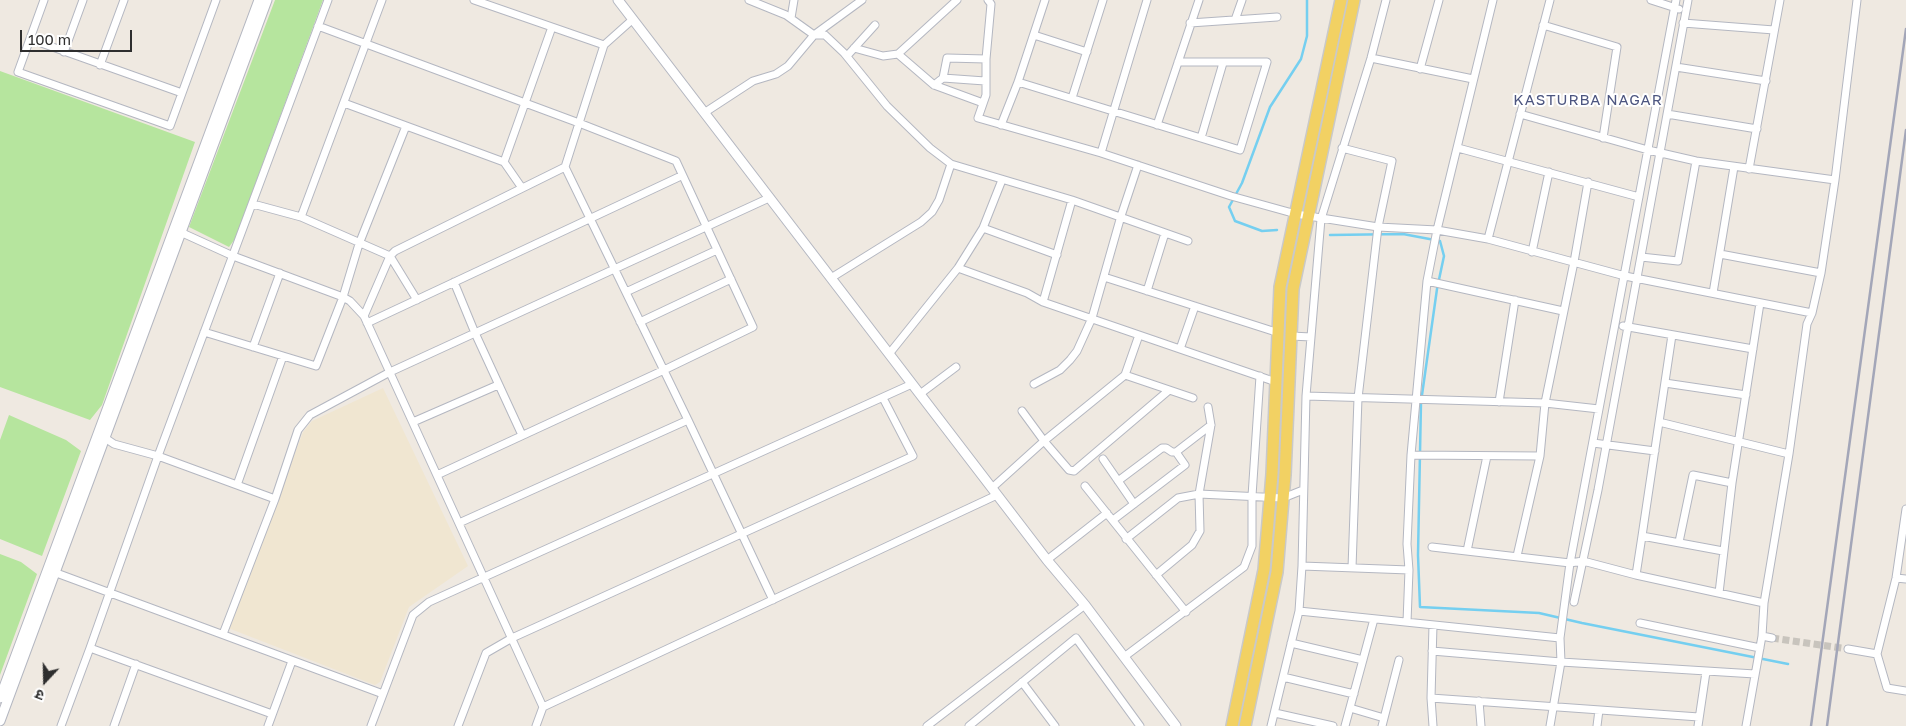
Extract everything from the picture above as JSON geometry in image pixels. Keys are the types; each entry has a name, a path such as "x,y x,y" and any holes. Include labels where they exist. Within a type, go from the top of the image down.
{"main road":[{"path":"1232,726 1264,570 1270,497 1280,287 1342,0"},
{"path":"1245,726 1277,572 1283,498 1293,289 1354,0"}],"street":[{"path":"44,0 18,72 170,126 216,0"},
{"path":"64,52 83,0"},
{"path":"100,64 124,0"},
{"path":"178,230 259,0"},
{"path":"0,720 51,572 101,436 267,0"},
{"path":"61,726 158,456 328,0"},
{"path":"301,217 382,0"},
{"path":"474,0 604,45"},
{"path":"750,0 786,15 814,35 825,35 847,56 887,106 930,148 951,164 1072,200 1188,241"},
{"path":"791,18 794,0"},
{"path":"704,113 753,81 776,74 788,66 814,35 862,0"},
{"path":"854,48 883,56 898,54 957,0"},
{"path":"988,0 990,4 986,59 986,95 978,118 1101,153 1231,196 1308,217 1378,227 1437,230 1488,240 1625,276 1812,313"},
{"path":"1002,126 1045,0"},
{"path":"1072,98 1103,0"},
{"path":"1101,153 1115,112 1147,0"},
{"path":"1157,125 1199,0"},
{"path":"1235,20 1242,0"},
{"path":"1271,726 1300,611 1306,396 1321,220 1371,58 1386,0"},
{"path":"1420,69 1439,0"},
{"path":"1407,622 1409,570 1407,544 1411,454 1427,281 1434,242 1493,0"},
{"path":"1488,240 1550,0"},
{"path":"1650,0 1675,4 1686,11"},
{"path":"1574,602 1606,444 1688,0"},
{"path":"1749,169 1780,0"},
{"path":"1746,726 1762,636 1764,603 1789,454 1807,324 1812,313 1821,273 1835,180 1857,0"},
{"path":"622,2 632,20 1047,560 1085,605 1176,726"},
{"path":"1550,726 1561,662 1560,628 1570,562 1594,443 1675,4"},
{"path":"1190,23 1277,17"},
{"path":"632,20 604,45 565,167 714,473 773,600"},
{"path":"1684,23 1774,30"},
{"path":"847,56 875,25"},
{"path":"318,26 579,122 676,161 681,176 707,227 753,327 437,475"},
{"path":"1543,26 1617,46 1604,138"},
{"path":"504,162 552,27"},
{"path":"1034,35 1087,52"},
{"path":"30,39 182,94"},
{"path":"898,54 934,85 983,104"},
{"path":"934,85 943,78 947,58 986,59"},
{"path":"1371,58 1473,79"},
{"path":"1018,82 1240,150 1267,62 1178,62"},
{"path":"1201,138 1223,63"},
{"path":"1676,67 1766,81"},
{"path":"943,78 986,81"},
{"path":"344,103 504,162 522,188"},
{"path":"1520,114 1648,150 1696,161 1835,180"},
{"path":"1667,114 1757,129"},
{"path":"204,332 316,366 343,297 359,244 406,126"},
{"path":"1342,148 1392,161 1378,227 1358,398 1352,568"},
{"path":"1458,148 1639,197"},
{"path":"1640,257 1678,261 1696,161"},
{"path":"831,278 921,222 932,212 939,200 951,164"},
{"path":"1034,384 1060,370 1070,360 1092,318 1121,216 1138,165"},
{"path":"1713,293 1734,166"},
{"path":"366,320 390,256 394,251 565,167"},
{"path":"1532,252 1549,172"},
{"path":"366,320 417,300 681,176"},
{"path":"889,354 958,268 983,228 1002,180"},
{"path":"1517,556 1540,456 1545,403 1574,262 1588,182"},
{"path":"223,634 276,499 298,430 310,415 390,372 769,198"},
{"path":"1043,302 1072,200"},
{"path":"253,204 301,217 390,256 417,300"},
{"path":"983,228 1057,255"},
{"path":"178,230 233,256 350,300 366,320 543,707 536,726"},
{"path":"1147,291 1165,233"},
{"path":"626,292 717,250"},
{"path":"1720,254 1821,273"},
{"path":"958,268 1027,293 1043,302 1276,382"},
{"path":"253,347 280,273"},
{"path":"1104,277 1279,333"},
{"path":"640,322 731,279"},
{"path":"1427,281 1563,311"},
{"path":"454,282 474,334 522,435"},
{"path":"1499,402 1515,300"},
{"path":"1719,593 1732,483 1760,303"},
{"path":"1180,349 1195,306"},
{"path":"1616,325 1753,349"},
{"path":"543,707 773,600 995,492 1044,441 1125,375 1139,334"},
{"path":"1636,575 1672,335"},
{"path":"1291,336 1311,337"},
{"path":"237,485 284,356"},
{"path":"920,394 956,367"},
{"path":"1125,375 1193,398"},
{"path":"1124,657 1244,567 1252,546 1252,496 1260,376"},
{"path":"1665,383 1746,395"},
{"path":"371,726 413,615 429,602 912,384"},
{"path":"412,422 498,385"},
{"path":"1022,410 1068,470 1074,471 1168,391"},
{"path":"1306,396 1545,403 1599,409"},
{"path":"458,726 486,653 512,638 913,456 883,398"},
{"path":"1601,398 1613,401"},
{"path":"1156,575 1192,545 1200,531 1199,494 1212,425 1208,407"},
{"path":"459,524 688,420"},
{"path":"1659,422 1789,454"},
{"path":"1176,452 1212,425"},
{"path":"101,436 114,444 158,456 276,499"},
{"path":"1594,443 1655,451"},
{"path":"97,447 114,444"},
{"path":"1113,520 1185,465 1176,452 1162,448 1118,480"},
{"path":"1411,454 1540,456"},
{"path":"1467,551 1487,456"},
{"path":"1103,459 1134,504"},
{"path":"1679,542 1693,475 1732,483"},
{"path":"1085,486 1186,612"},
{"path":"1126,539 1178,498 1199,494 1283,498 1303,490"},
{"path":"1906,509 1896,578 1878,654 1887,688 1906,692"},
{"path":"1047,560 1107,513"},
{"path":"1642,536 1723,551"},
{"path":"1432,547 1570,562 1583,561 1636,575 1764,603"},
{"path":"1302,566 1409,570"},
{"path":"51,572 383,694"},
{"path":"0,698 51,572"},
{"path":"1896,578 1906,579"},
{"path":"927,726 1085,605"},
{"path":"1300,611 1560,638"},
{"path":"1345,726 1374,619"},
{"path":"1640,623 1759,651"},
{"path":"1433,626 1431,698 1433,726"},
{"path":"1762,636 1772,638"},
{"path":"968,726 1076,638 1140,726"},
{"path":"1291,643 1363,660"},
{"path":"90,648 272,714"},
{"path":"1848,649 1878,654"},
{"path":"1432,651 1706,672 1756,670"},
{"path":"1382,726 1399,660"},
{"path":"268,726 292,661"},
{"path":"124,726 115,724 136,664"},
{"path":"1698,726 1706,672"},
{"path":"1283,677 1354,694"},
{"path":"1022,682 1055,726"},
{"path":"1431,698 1699,717"},
{"path":"1479,701 1481,726"},
{"path":"1350,708 1384,718"},
{"path":"1597,726 1599,710"},
{"path":"1274,713 1333,726"}],"shaded area":[{"path":"383,388 468,566 409,607 380,682 375,685 228,628 303,432 312,421"}],"green space":[{"path":"275,0 323,0 235,239 229,247 189,227"},
{"path":"0,71 195,142 102,405 90,420 0,387"},
{"path":"9,415 66,440 81,451 42,556 0,539 0,440"},
{"path":"0,554 21,562 37,574 0,675"}],"waterway":[{"path":"1277,230 1262,231 1235,221 1229,207 1242,183 1270,107 1301,59 1307,36 1307,0"},
{"path":"1330,235 1403,234 1440,241 1444,256 1437,289 1421,402 1418,555 1420,607 1539,613 1788,664"}],"tunnel":[{"path":"1772,638 1848,649"}],"railway":[{"path":"1811,726 1906,29"},
{"path":"1827,726 1906,130"}],"district":[{"name":"KASTURBA NAGAR","path":"1588,100"}]}
